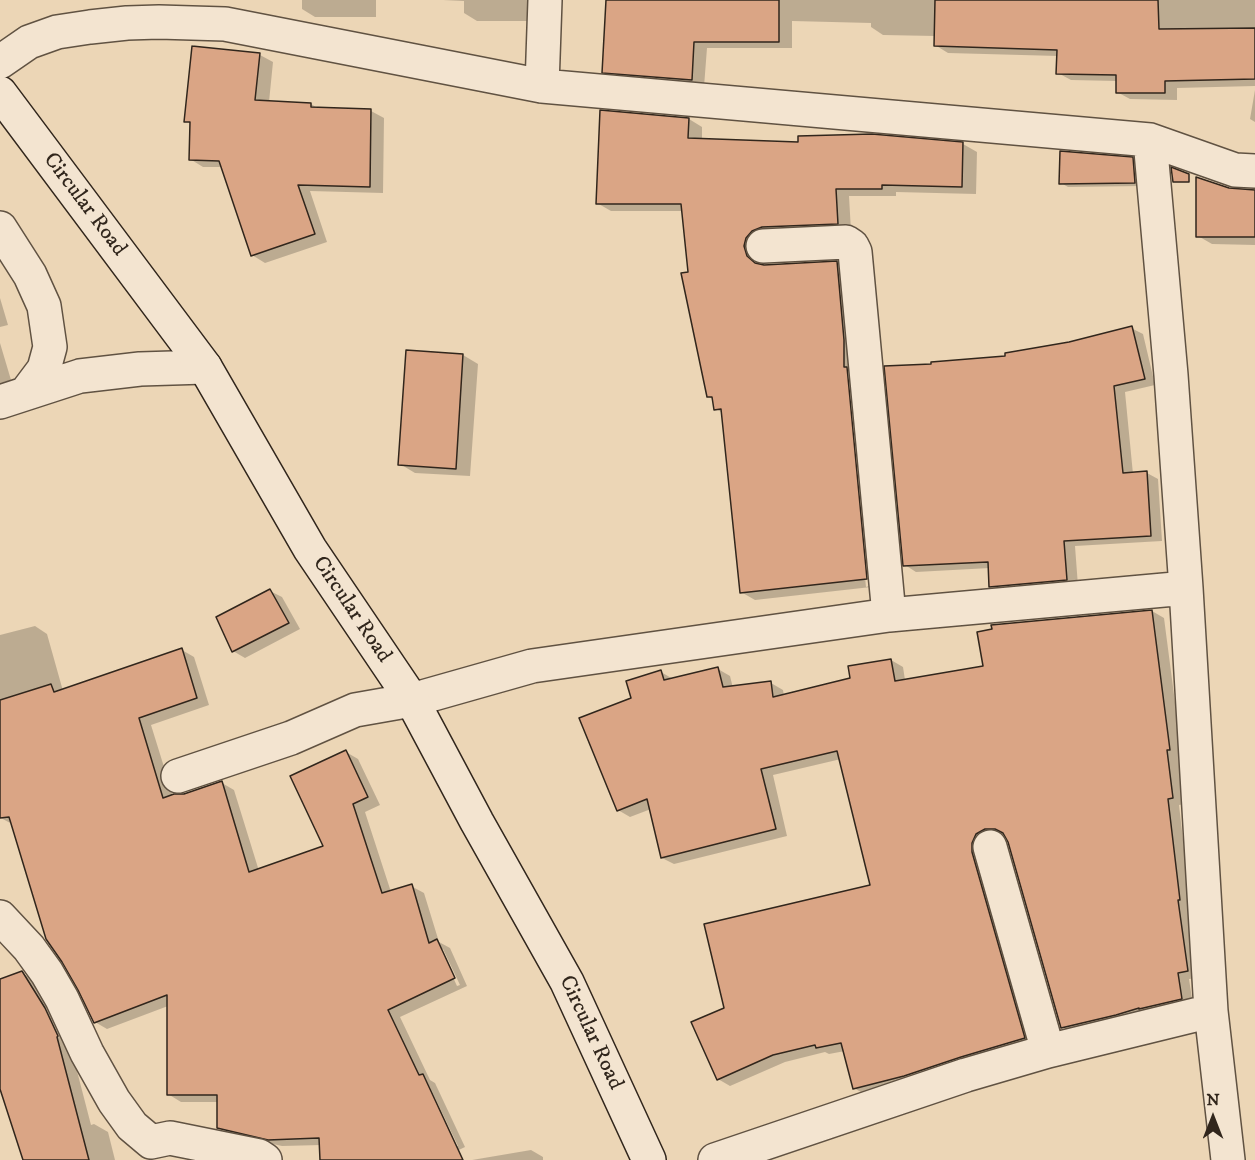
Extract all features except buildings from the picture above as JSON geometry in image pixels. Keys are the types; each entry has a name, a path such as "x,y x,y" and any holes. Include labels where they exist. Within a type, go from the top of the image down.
{"street":[{"path":"542,86 545,0"},
{"path":"0,62 29,42 68,30 127,23 225,24 542,86 1150,140 1235,170 1255,171"},
{"name":"Circular Road","path":"0,93 205,367 310,549 412,700 477,822 567,982 649,1160"},
{"path":"1150,140 1171,375 1186,588 1211,1011 1228,1160"},
{"path":"0,228 30,275 44,306 50,347 44,369 13,397"},
{"path":"763,246 846,242 855,252 889,615"},
{"path":"13,397 80,376 140,369 205,367"},
{"path":"178,776 291,738 355,710 412,700 532,666 889,615 1186,588"},
{"path":"990,847 1048,1051"},
{"path":"0,917 29,948 47,973 87,1053 114,1101 132,1126 151,1142 167,1149 262,1158"},
{"path":"714,1160 966,1075 1048,1051 1211,1011"}]}
